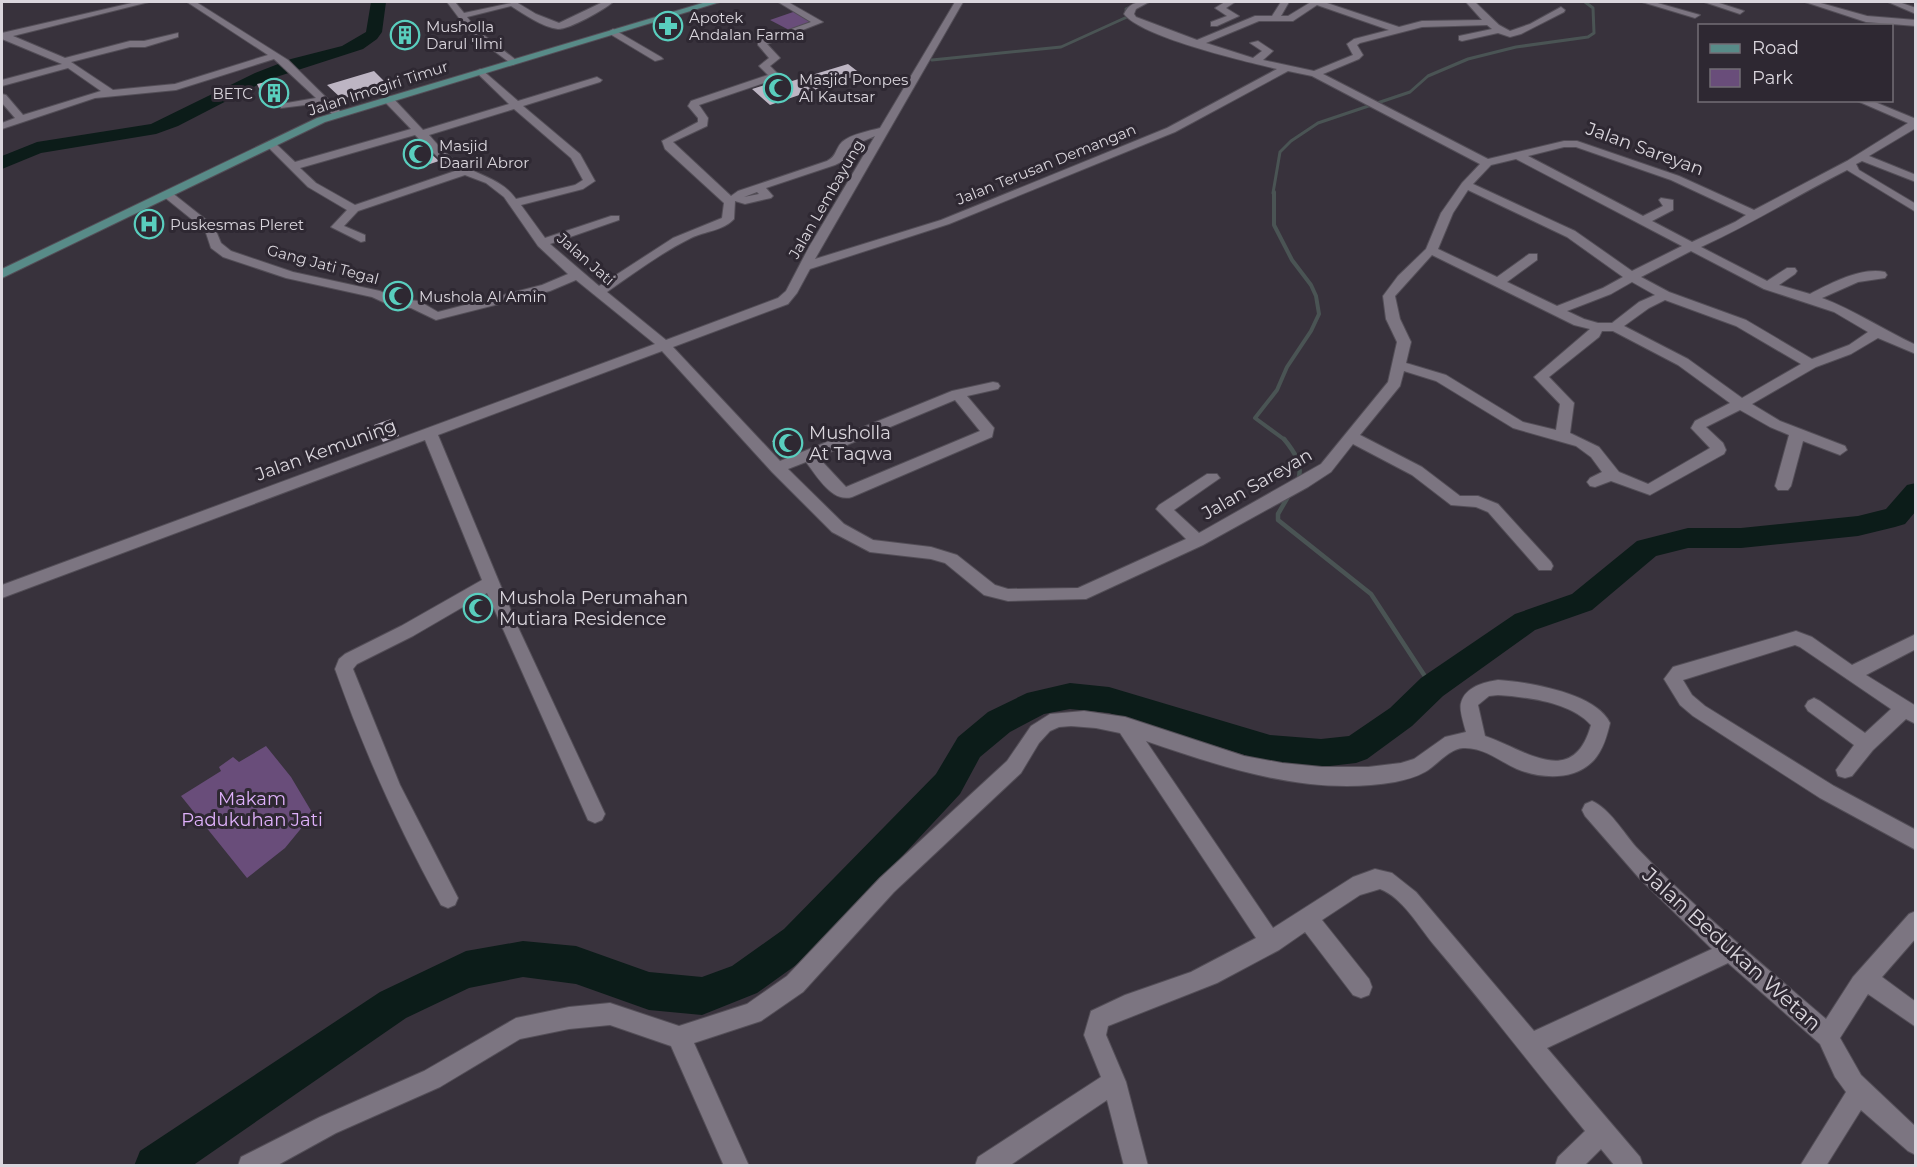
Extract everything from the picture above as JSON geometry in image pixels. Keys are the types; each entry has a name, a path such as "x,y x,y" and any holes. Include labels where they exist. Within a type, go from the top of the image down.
{"main road":[{"name":"Jalan Imogiri Timur","path":"2,274 270,144 338,114 715,2"}],"street":[{"path":"2,35 145,2"},
{"path":"191,2 288,65 338,114"},
{"path":"451,2 479,37 513,62"},
{"path":"462,16 512,3 533,16 559,26 578,19 609,2"},
{"path":"599,292 677,241 699,229 722,224 728,219 730,202 669,147 668,141 703,124 703,118 693,106 695,103 773,77 773,74 764,66 776,58 761,43 818,22 782,2"},
{"name":"Jalan Lembayung","path":"664,345 783,301 791,293 959,2"},
{"path":"1145,2 1132,7 1129,14 1133,19 1180,38 1255,61 1315,74 1487,163"},
{"path":"1231,2 1219,8 1249,22"},
{"path":"1275,18 1285,2"},
{"path":"1198,43 1263,17 1290,19 1316,2 1399,30"},
{"path":"1470,2 1501,30 1512,34 1544,21 1561,10"},
{"path":"1646,2 1695,15"},
{"path":"1708,2 1740,11"},
{"path":"1809,2 1866,19 1916,23"},
{"path":"1892,2 1916,11"},
{"path":"1346,11 1356,5"},
{"path":"1372,20 1389,12"},
{"path":"1202,29 1234,16"},
{"path":"1857,24 1866,19"},
{"path":"1315,74 1356,57 1358,55 1353,48 1354,42 1422,24 1492,22"},
{"path":"1462,38 1501,30"},
{"path":"614,32 658,59"},
{"path":"1180,38 1191,33"},
{"path":"2,35 67,63 109,92"},
{"path":"2,83 130,44 145,44 175,36"},
{"path":"1255,43 1268,51 1255,61"},
{"path":"2,126 82,98 109,92 176,87 275,57"},
{"name":"Jalan Terusan Demangan","path":"806,266 957,218 1183,124 1288,67"},
{"path":"481,72 576,156 589,181 579,187 514,203"},
{"path":"294,166 516,105 597,80"},
{"path":"2,98 21,120"},
{"name":"Jalan Jati","path":"388,99 448,161 495,185 514,203 542,243 577,275 664,345 777,468"},
{"path":"285,106 322,100"},
{"path":"1864,102 1913,126"},
{"path":"1557,311 1607,291 1690,246 1739,225 1754,214 1856,160 1913,126"},
{"path":"759,188 831,163 839,159 848,143 886,129"},
{"path":"270,144 312,185 354,209"},
{"name":"Jalan Sareyan","path":"777,468 838,528 870,546 951,559 990,590 1008,596 1080,594 1197,541 1326,468 1395,383 1404,342 1393,319 1389,296 1402,279 1431,250 1447,213 1466,185 1487,163 1564,144 1588,146 1675,178 1754,214"},
{"path":"1516,155 1768,286 1839,309 1877,332 1916,350"},
{"path":"1856,160 1916,179"},
{"path":"1856,160 1851,168 1855,172 1916,209"},
{"path":"361,238 337,227 354,209 466,171"},
{"path":"1466,185 1571,234 1631,276 1665,295 1741,323 1811,364"},
{"name":"Gang Jati Tegal","path":"167,194 210,229 215,245 227,254 290,275 376,294 394,303 414,304 436,316 546,288 577,275"},
{"path":"1643,221 1669,208 1669,202 1665,200"},
{"path":"542,243 615,218"},
{"path":"1431,250 1579,322 1598,327 1615,327 1683,362 1741,404 1797,434 1840,450"},
{"path":"1498,283 1533,258"},
{"path":"1768,286 1791,271"},
{"path":"1811,299 1832,287 1861,277 1881,275"},
{"path":"1615,327 1644,305 1665,295"},
{"path":"1563,435 1567,403 1541,377 1594,334 1598,327"},
{"path":"1398,365 1441,378 1518,425 1532,430 1563,435 1591,449 1602,459 1611,474 1640,488 1652,490 1718,451 1719,448 1700,432 1698,426 1811,364 1842,354 1866,342 1877,332"},
{"name":"Jalan Kemuning","path":"2,592 664,345"},
{"path":"777,468 957,394 993,386"},
{"path":"807,455 839,491 847,492 987,434 987,428 957,394"},
{"path":"430,433 508,625 595,814"},
{"path":"1783,486 1797,434"},
{"path":"1350,436 1417,471 1456,501 1478,502 1493,508 1545,566"},
{"path":"1595,482 1611,474"},
{"path":"1197,541 1164,509 1212,478"},
{"path":"448,898 432,871 367,733 344,669 345,664 351,659 407,631 492,582"},
{"path":"1845,770 1866,744 1910,712 1806,642 1796,638 1679,672 1673,679 1686,700 1699,711 1818,786 1916,841"},
{"path":"1851,674 1916,641"},
{"path":"250,1166 328,1125 432,1079 516,1029 569,1018 610,1014 679,1036 753,1013 795,984 887,885 1014,767 1024,753 1030,738 1044,726 1058,719 1082,719 1125,725 1258,767 1359,777 1384,775 1415,767 1460,740 1477,740 1535,769 1550,770 1584,759 1592,752 1601,723 1593,714 1553,697 1521,689 1487,689 1474,697 1469,705 1477,740"},
{"path":"1814,706 1866,744"},
{"path":"1125,725 1271,943"},
{"name":"Jalan Bedukan Wetan","path":"1592,810 1647,875 1700,926 1828,1036 1836,1060 1859,1092 1916,1143"},
{"path":"1136,1166 1114,1082 1095,1035 1099,1019 1120,1007 1207,976 1271,943 1354,887 1375,879 1392,883 1409,899 1508,1014 1601,1132 1631,1166"},
{"path":"1307,918 1361,987"},
{"path":"1828,1036 1866,980 1916,921"},
{"path":"1530,1044 1731,951"},
{"path":"1866,980 1916,1016"},
{"path":"679,1036 737,1166"},
{"path":"987,1166 1114,1082"},
{"path":"1812,1166 1859,1092"},
{"path":"1567,1166 1601,1132"}],"green space":[{"path":"796,11 815,21 791,31 770,20"},
{"name":"Makam Padukuhan Jati","path":"266,746 291,777 313,814 285,848 247,878 181,796 221,771 219,767 233,757 239,762"}],"building":[{"path":"848,64 861,74 770,105 752,89 777,81 780,76 784,75 792,81"},
{"path":"374,71 388,85 342,99 327,85"},
{"name":"BETC","path":"279,79 289,99 267,105 257,84"},
{"name":"Masjid Daaril Abror","path":"421,144 439,161 421,167 403,149"},
{"path":"391,419 399,436 383,442 374,425"},
{"name":"Musholla At Taqwa","path":"792,433 803,445 784,454 772,441"}],"waterway":[{"path":"2,163 37,148 150,130 171,122 261,76 357,46 374,32 375,10 378,2"},
{"path":"932,60 1061,47 1127,17 1126,9 1139,2"},
{"path":"1273,193 1280,152 1291,141 1318,123 1410,92 1428,76 1468,59 1516,47 1588,37 1594,33 1593,8 1585,2"},
{"path":"1274,192 1274,225 1292,260 1311,285 1316,296 1319,314 1311,331 1287,367 1277,390 1255,418 1284,440"},
{"path":"1284,440 1299,463 1298,480"},
{"path":"155,1166 393,1005 466,970 523,959 576,965 649,991 702,996 744,980 797,942 948,784 969,747 999,722 1038,702 1070,696 1109,700 1270,749 1321,753 1356,749 1401,717 1432,687 1525,622 1582,602 1647,548 1688,538 1741,538 1858,526 1895,517 1916,492"},
{"path":"1289,495 1278,514 1278,520 1371,594 1432,687"}],"place":[{"name":"Apotek Andalan Farma","path":"668,26"},
{"name":"Musholla Darul 'Ilmi","path":"405,35"},
{"name":"Masjid Ponpes Al Kautsar","path":"778,88"},
{"name":"BETC","path":"274,93"},
{"name":"Masjid Daaril Abror","path":"418,154"},
{"name":"Puskesmas Pleret","path":"149,224"},
{"name":"Mushola Al Amin","path":"398,296"},
{"name":"Musholla At Taqwa","path":"788,443"},
{"name":"Mushola Perumahan Mutiara Residence","path":"478,608"}]}
